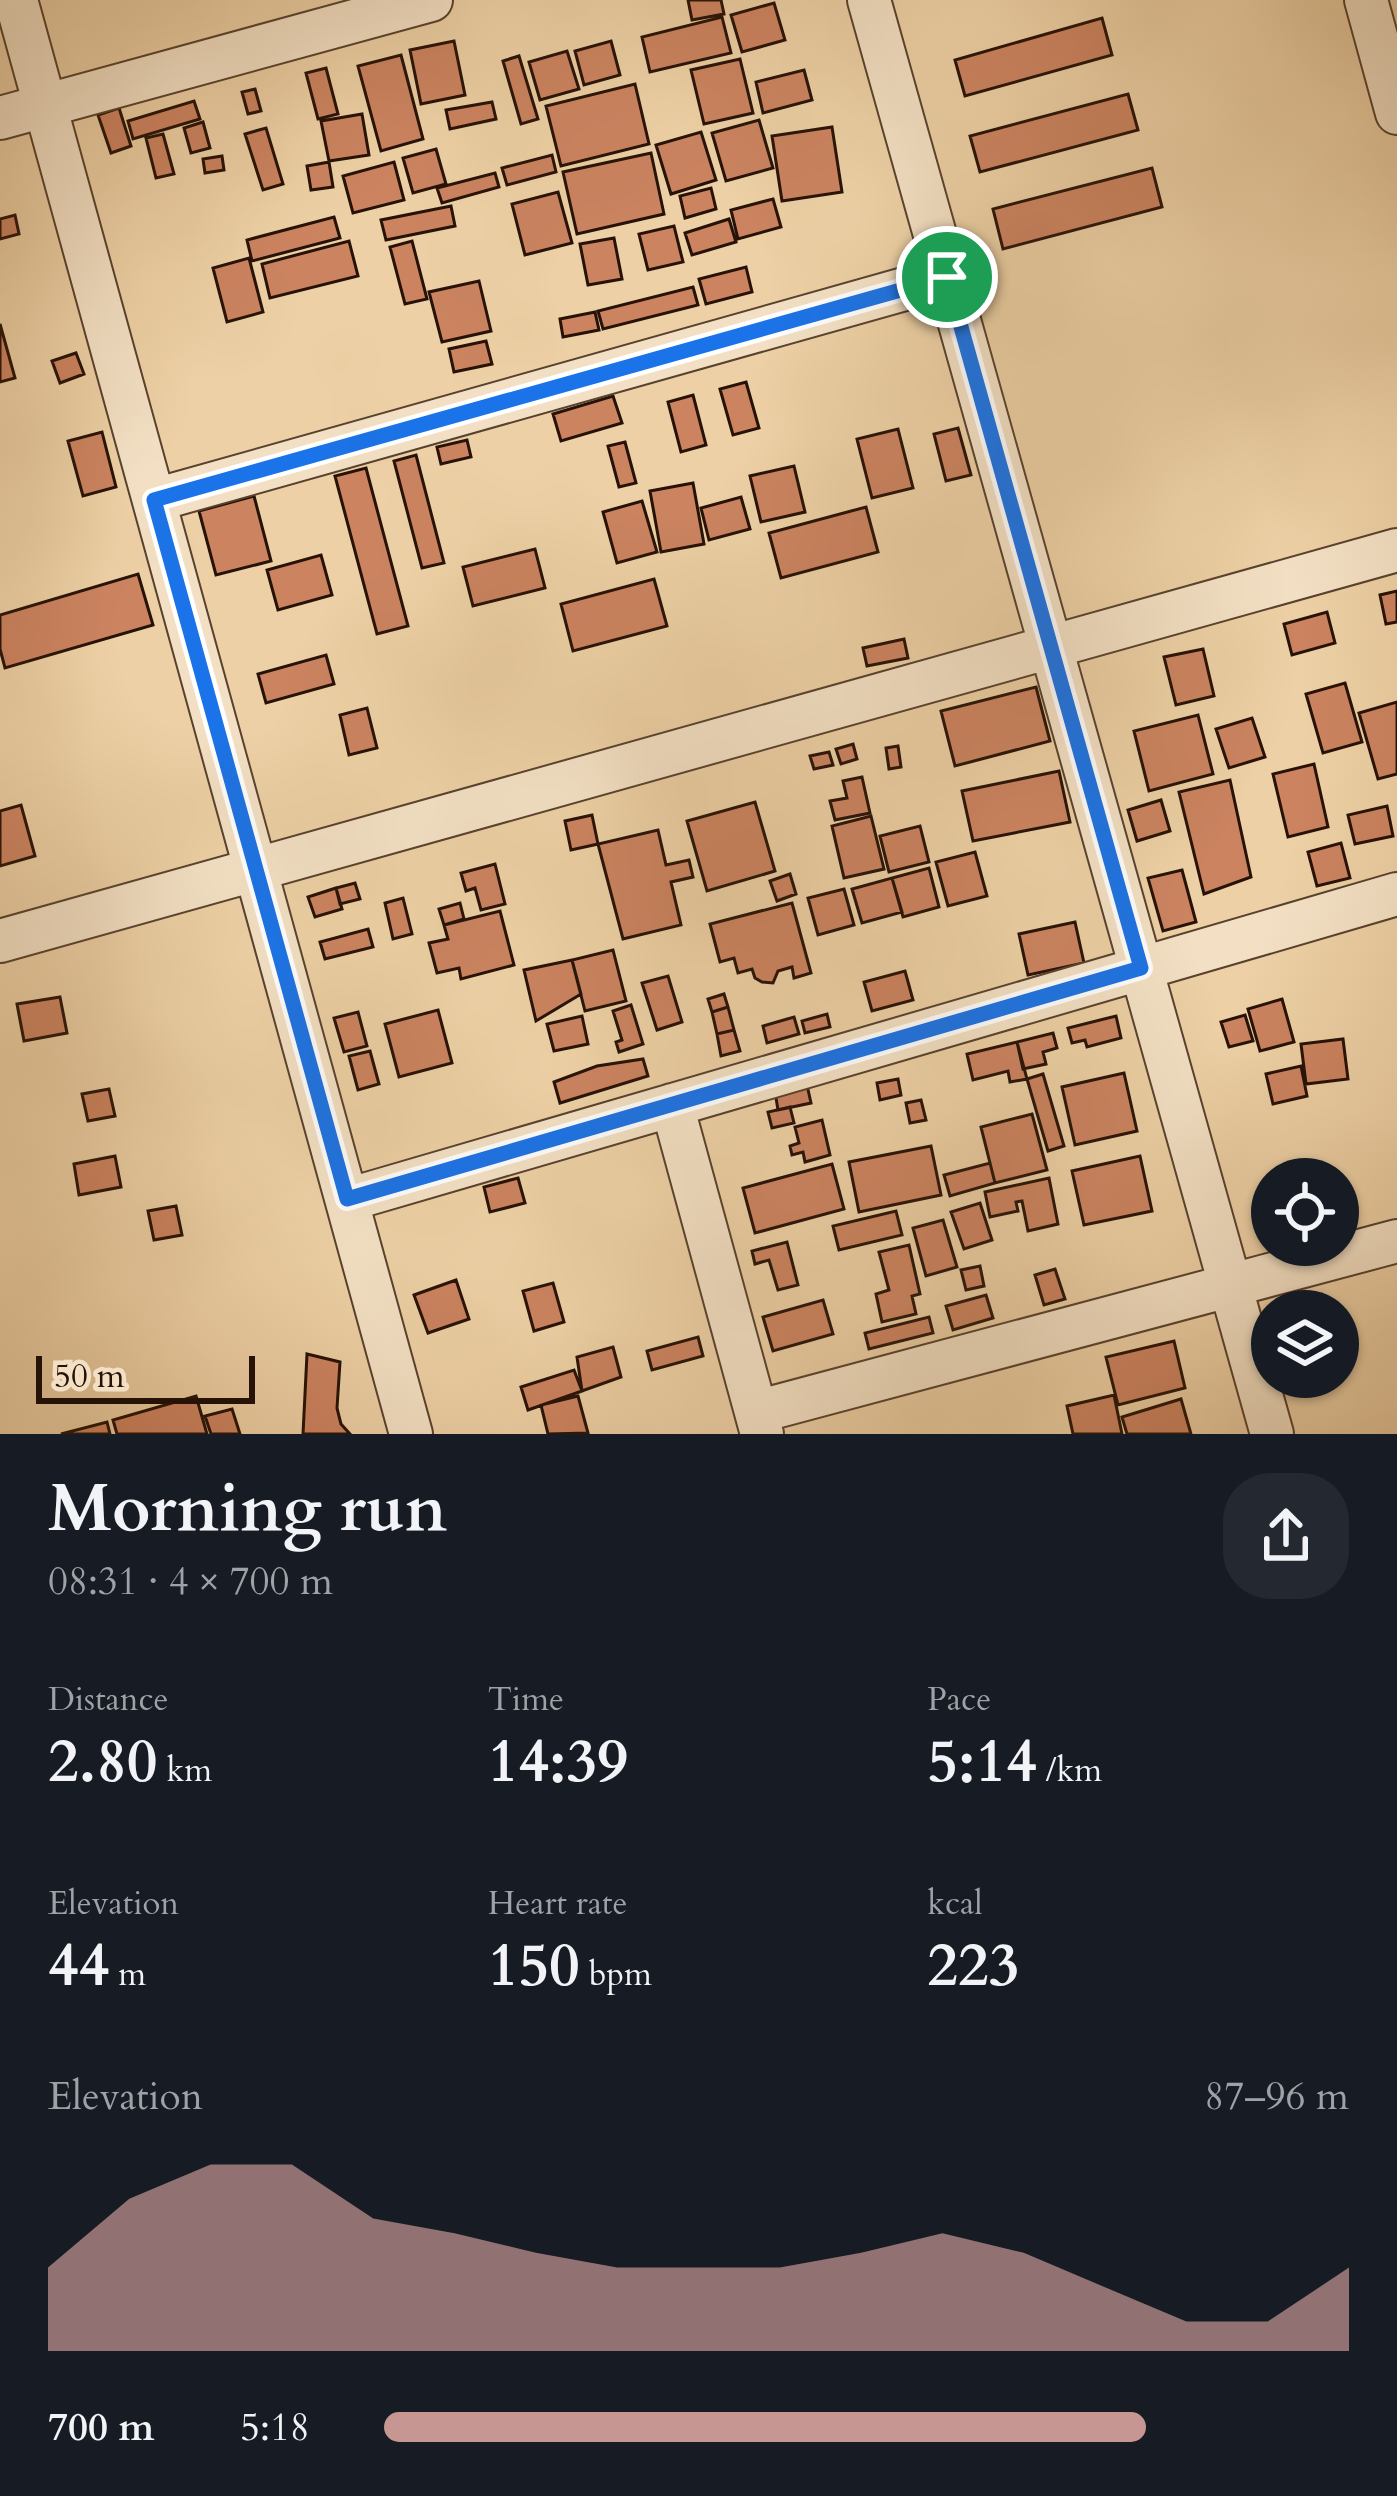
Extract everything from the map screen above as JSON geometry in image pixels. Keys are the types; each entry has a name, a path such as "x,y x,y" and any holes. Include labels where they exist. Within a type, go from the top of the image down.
{"street":[{"path":"16,0 411,1434"},
{"path":"0,118 430,0"},
{"path":"869,0 1272,1434"},
{"path":"1366,0 1394,93"},
{"path":"154,500 947,277"},
{"path":"0,941 1397,550"},
{"path":"347,1199 1397,894"},
{"path":"672,1105 759,1423 1397,1240"}],"building":[{"path":"688,0 721,0 724,14 692,20"},
{"path":"774,3 785,40 742,52 731,15"},
{"path":"722,17 731,53 650,72 642,37"},
{"path":"1102,18 1112,55 965,96 955,60"},
{"path":"454,41 465,95 421,104 410,50"},
{"path":"611,41 620,75 584,85 575,51"},
{"path":"567,51 579,89 540,100 529,62"},
{"path":"401,55 423,139 381,151 358,66"},
{"path":"519,56 538,119 521,124 503,61"},
{"path":"740,59 753,113 704,124 691,70"},
{"path":"326,68 338,114 318,119 306,73"},
{"path":"804,70 812,100 763,113 756,82"},
{"path":"635,84 649,144 561,166 546,106"},
{"path":"255,89 261,111 248,114 242,92"},
{"path":"1128,94 1138,130 980,172 970,136"},
{"path":"194,101 200,119 133,139 128,121"},
{"path":"492,102 496,119 450,129 446,110"},
{"path":"119,108 131,146 111,153 98,115"},
{"path":"362,114 369,155 329,161 321,121"},
{"path":"759,120 773,168 726,181 712,133"},
{"path":"203,122 210,148 191,153 184,128"},
{"path":"832,127 842,192 782,201 772,136"},
{"path":"266,128 283,184 263,190 245,134"},
{"path":"701,132 716,180 671,194 656,145"},
{"path":"163,134 174,174 156,178 146,138"},
{"path":"436,149 446,184 413,193 403,158"},
{"path":"651,153 664,214 577,234 563,172"},
{"path":"552,155 556,172 507,185 502,168"},
{"path":"222,156 224,170 205,173 203,159"},
{"path":"329,162 333,187 311,190 307,166"},
{"path":"394,162 404,200 353,213 343,176"},
{"path":"1152,168 1162,207 1003,249 993,209"},
{"path":"495,173 499,187 442,203 437,188"},
{"path":"711,188 716,209 685,218 680,196"},
{"path":"558,192 572,243 525,255 512,204"},
{"path":"773,199 781,227 738,239 731,210"},
{"path":"451,206 455,226 386,240 381,220"},
{"path":"15,215 19,234 0,239 0,219"},
{"path":"334,217 340,238 252,261 247,240"},
{"path":"729,219 736,242 692,255 685,233"},
{"path":"674,226 683,262 648,270 639,234"},
{"path":"614,238 622,279 588,285 580,244"},
{"path":"349,241 358,276 270,298 262,264"},
{"path":"412,241 427,299 405,304 390,247"},
{"path":"249,258 263,312 227,322 213,268"},
{"path":"746,267 752,292 706,304 699,279"},
{"path":"479,281 491,331 442,342 429,292"},
{"path":"693,287 698,305 603,329 598,311"},
{"path":"595,312 599,330 563,337 560,319"},
{"path":"0,324 15,378 0,382"},
{"path":"486,341 492,364 454,372 449,349"},
{"path":"76,353 84,374 60,383 52,361"},
{"path":"746,382 759,428 733,435 720,389"},
{"path":"693,395 706,445 681,452 668,402"},
{"path":"613,396 622,423 561,441 553,414"},
{"path":"958,428 971,475 946,481 934,434"},
{"path":"898,429 913,488 872,498 857,439"},
{"path":"102,432 116,487 83,496 68,441"},
{"path":"467,440 471,457 441,464 437,447"},
{"path":"625,442 636,483 619,487 608,446"},
{"path":"416,455 444,563 422,568 394,461"},
{"path":"794,466 805,512 761,522 750,476"},
{"path":"366,468 408,626 377,634 335,476"},
{"path":"693,483 704,544 661,552 650,491"},
{"path":"254,496 271,561 216,575 199,511"},
{"path":"741,497 750,529 709,540 701,508"},
{"path":"642,501 657,552 617,563 603,512"},
{"path":"866,507 878,552 781,578 769,533"},
{"path":"535,549 545,588 473,606 463,567"},
{"path":"321,555 332,595 278,610 267,570"},
{"path":"138,574 153,625 5,668 0,615"},
{"path":"654,579 667,626 573,651 561,604"},
{"path":"1397,591 1397,622 1386,624 1380,595"},
{"path":"1327,612 1335,643 1292,655 1284,624"},
{"path":"904,639 908,658 867,666 863,648"},
{"path":"1203,649 1214,696 1176,705 1164,657"},
{"path":"326,655 334,684 266,703 258,674"},
{"path":"1345,683 1362,742 1323,753 1306,694"},
{"path":"1036,687 1050,741 955,766 941,711"},
{"path":"1397,702 1397,774 1378,779 1359,713"},
{"path":"367,708 377,748 349,755 340,715"},
{"path":"1198,715 1213,774 1149,791 1134,731"},
{"path":"1252,718 1265,757 1229,768 1216,729"},
{"path":"853,744 857,759 841,764 836,749"},
{"path":"898,746 901,767 889,769 886,748"},
{"path":"829,752 833,765 814,769 810,756"},
{"path":"1314,764 1328,827 1288,837 1273,774"},
{"path":"1059,771 1070,822 973,841 962,791"},
{"path":"862,777 870,813 835,820 830,801 847,798 843,781"},
{"path":"1230,780 1251,877 1204,894 1179,792"},
{"path":"1161,800 1170,831 1137,841 1128,810"},
{"path":"755,802 775,871 707,891 687,821"},
{"path":"21,805 35,856 0,866 0,811"},
{"path":"1387,806 1393,836 1355,844 1348,815"},
{"path":"592,815 598,844 571,850 565,821"},
{"path":"871,816 884,869 844,878 832,826"},
{"path":"920,826 929,862 889,872 880,836"},
{"path":"658,830 666,865 689,860 693,877 671,882 681,925 623,939 598,844"},
{"path":"1341,843 1350,878 1317,886 1308,852"},
{"path":"975,852 987,896 948,906 936,862"},
{"path":"495,864 505,904 481,910 475,888 466,891 461,873"},
{"path":"929,868 939,907 903,917 892,878"},
{"path":"1182,870 1196,922 1163,931 1148,878"},
{"path":"790,874 796,894 777,901 770,881"},
{"path":"892,878 902,912 862,923 852,889"},
{"path":"355,883 360,899 340,904 336,888"},
{"path":"336,888 342,909 315,917 308,897"},
{"path":"844,889 854,925 818,935 808,898"},
{"path":"403,898 412,934 393,939 385,903"},
{"path":"460,903 464,919 444,925 439,909"},
{"path":"792,903 811,973 794,978 792,967 778,971 773,983 762,982 752,969 738,973 734,958 720,962 710,924"},
{"path":"500,911 514,965 461,979 459,968 437,973 429,943 448,939 444,925"},
{"path":"1075,922 1084,963 1028,975 1019,934"},
{"path":"368,929 373,947 325,959 320,942"},
{"path":"613,950 626,1001 585,1011 572,960"},
{"path":"572,960 581,994 536,1021 524,970"},
{"path":"905,971 913,1000 872,1011 864,982"},
{"path":"668,976 682,1022 657,1030 642,983"},
{"path":"724,994 728,1007 712,1012 708,999"},
{"path":"60,997 67,1033 24,1041 17,1004"},
{"path":"1282,999 1294,1042 1260,1051 1248,1009"},
{"path":"631,1005 643,1044 619,1052 616,1042 622,1040 613,1011"},
{"path":"728,1007 734,1030 717,1034 712,1012"},
{"path":"438,1010 452,1063 399,1077 385,1024"},
{"path":"358,1012 367,1046 344,1052 334,1018"},
{"path":"827,1014 830,1027 805,1033 802,1021"},
{"path":"1245,1015 1253,1041 1229,1047 1221,1022"},
{"path":"582,1016 588,1044 554,1051 547,1024"},
{"path":"1116,1016 1121,1038 1087,1047 1085,1040 1072,1043 1068,1028"},
{"path":"794,1017 799,1034 767,1043 763,1026"},
{"path":"734,1030 740,1051 721,1056 717,1034"},
{"path":"1053,1033 1057,1048 1043,1052 1046,1064 1023,1069 1017,1042"},
{"path":"1343,1039 1348,1079 1306,1084 1301,1044"},
{"path":"1017,1042 1027,1079 1010,1082 1008,1071 973,1080 967,1054"},
{"path":"370,1051 379,1084 358,1090 349,1056"},
{"path":"643,1059 648,1076 560,1103 554,1082 597,1066"},
{"path":"1301,1066 1307,1096 1273,1104 1266,1074"},
{"path":"1124,1073 1137,1131 1075,1145 1062,1087"},
{"path":"1043,1074 1064,1146 1048,1151 1027,1079"},
{"path":"898,1079 901,1095 880,1100 877,1083"},
{"path":"807,1085 811,1103 778,1110 775,1092"},
{"path":"109,1089 115,1116 88,1121 82,1094"},
{"path":"921,1100 926,1120 910,1123 906,1103"},
{"path":"790,1107 794,1123 772,1128 768,1112"},
{"path":"1032,1114 1047,1170 995,1183 981,1127"},
{"path":"822,1120 830,1155 805,1162 803,1152 792,1155 790,1146 799,1143 795,1127"},
{"path":"931,1146 941,1195 859,1212 849,1162"},
{"path":"115,1156 121,1187 79,1195 74,1164"},
{"path":"1140,1156 1152,1211 1084,1225 1072,1171"},
{"path":"990,1163 995,1183 950,1196 944,1175"},
{"path":"832,1164 844,1209 755,1233 743,1188"},
{"path":"518,1178 525,1203 490,1212 484,1187"},
{"path":"1049,1178 1058,1224 1028,1231 1022,1201 1016,1202 1018,1211 990,1217 985,1192"},
{"path":"980,1203 992,1240 964,1249 951,1212"},
{"path":"176,1206 182,1235 154,1240 148,1211"},
{"path":"896,1211 902,1235 839,1250 833,1226"},
{"path":"943,1220 957,1267 926,1276 913,1228"},
{"path":"787,1242 798,1285 778,1290 769,1260 755,1264 752,1251"},
{"path":"909,1245 920,1294 912,1296 916,1314 882,1322 876,1294 889,1290 879,1252"},
{"path":"980,1266 984,1286 966,1290 961,1270"},
{"path":"1055,1269 1065,1299 1044,1305 1035,1275"},
{"path":"456,1280 469,1319 428,1333 414,1295"},
{"path":"553,1283 564,1322 534,1331 523,1291"},
{"path":"986,1295 993,1318 953,1330 946,1306"},
{"path":"823,1300 833,1334 773,1351 763,1317"},
{"path":"929,1317 933,1333 869,1349 865,1333"},
{"path":"698,1337 703,1356 652,1370 647,1351"},
{"path":"1174,1341 1185,1388 1118,1405 1106,1357"},
{"path":"613,1347 621,1377 582,1391 577,1357"},
{"path":"307,1354 340,1362 337,1408 350,1434 303,1434"},
{"path":"574,1370 582,1391 528,1410 521,1387"},
{"path":"1114,1395 1122,1434 1073,1434 1067,1406"},
{"path":"196,1396 207,1434 117,1434 113,1420"},
{"path":"578,1396 588,1433 548,1434 541,1405"},
{"path":"1181,1399 1191,1434 1127,1434 1122,1417"},
{"path":"232,1409 240,1434 211,1434 205,1416"},
{"path":"107,1422 110,1434 61,1434"}],"route":[{"path":"947,277 1141,968 347,1199 154,500 947,277"}]}
